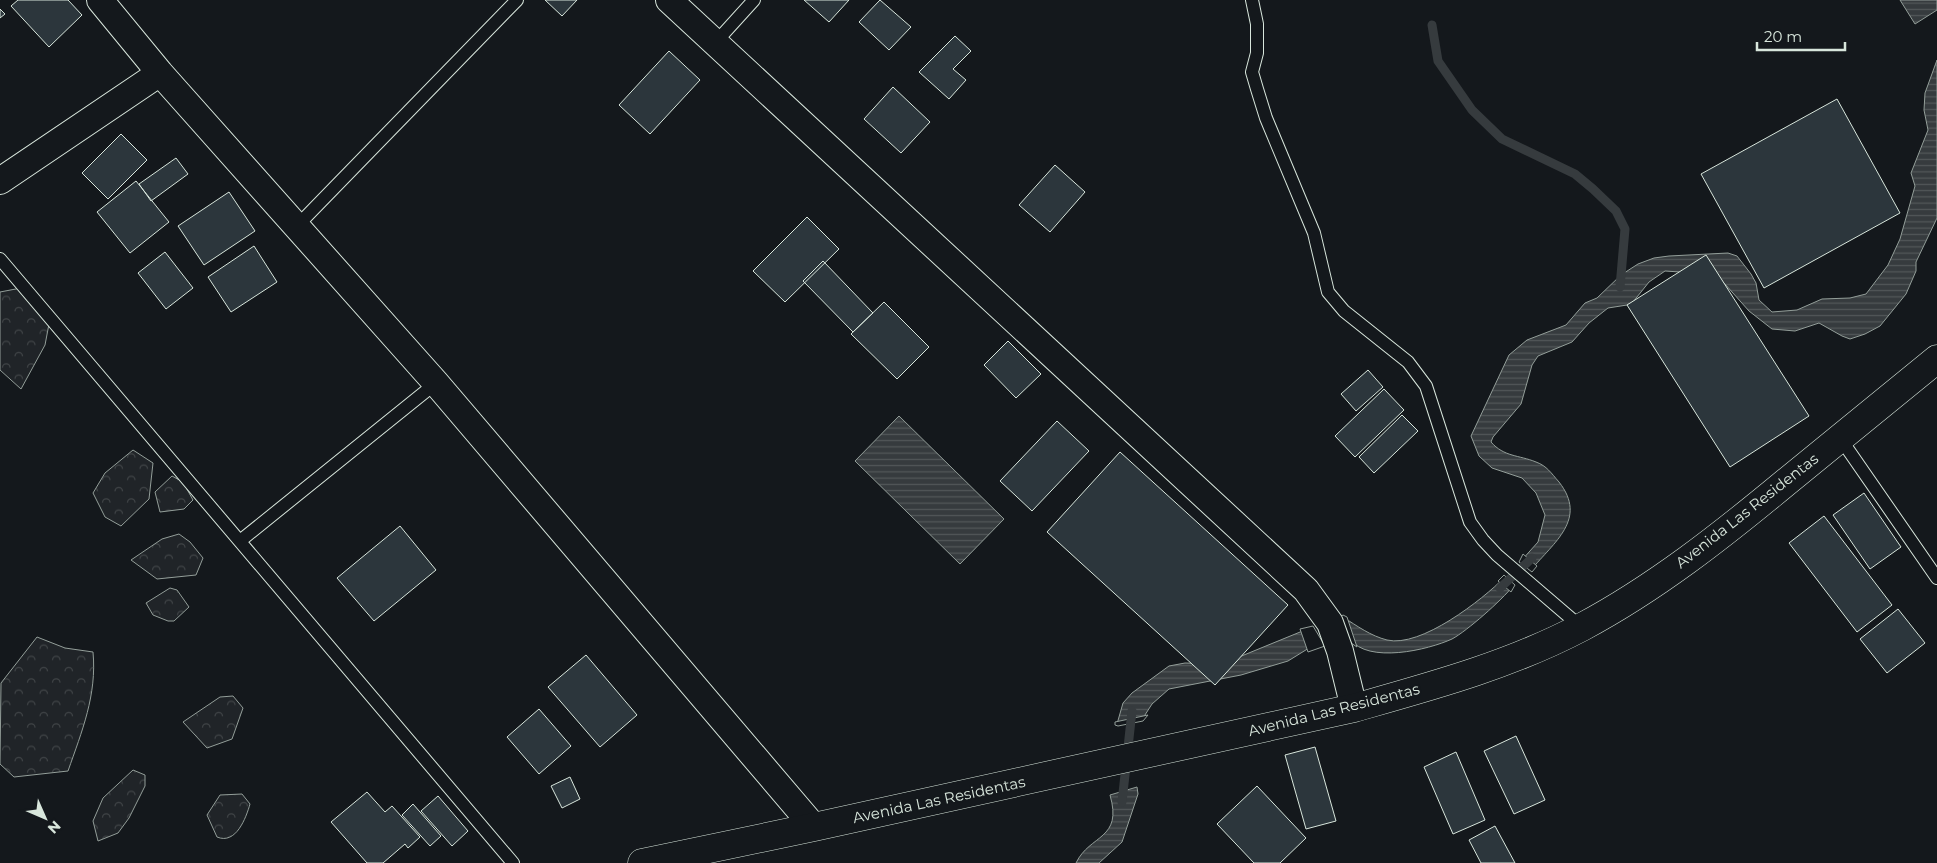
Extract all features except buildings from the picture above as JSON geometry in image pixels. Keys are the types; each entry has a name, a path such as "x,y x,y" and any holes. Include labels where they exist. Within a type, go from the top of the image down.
{"main road":[{"name":"Avenida Las Residentas","path":"642,863 1069,772 1160,750 1354,708 1439,684 1509,660 1581,627 1642,591 1710,544 1937,359"}],"street":[{"path":"100,0 160,73 436,383 814,827"},
{"path":"669,0 1306,590 1330,623 1340,650 1354,708"},
{"path":"0,181 160,73"}],"lane":[{"path":"297,226 517,0"},
{"path":"716,43 754,0"},
{"path":"1252,0 1257,24 1257,53 1252,72 1256,89 1266,118 1314,232 1328,292 1344,311 1408,362 1426,386 1470,522 1483,540 1497,555 1581,627"},
{"path":"0,259 513,863"},
{"path":"240,541 436,383"},
{"path":"1840,438 1937,578"}],"green space":[{"path":"21,288 49,324 45,345 21,389 0,370 0,292"},
{"path":"133,450 153,463 149,499 121,526 105,517 93,493 105,473"},
{"path":"172,476 183,482 193,500 184,509 160,512 155,492"},
{"path":"179,534 190,542 203,558 196,575 157,579 131,560 162,539"},
{"path":"170,588 177,590 189,607 174,621 168,621 153,615 146,603"},
{"path":"37,637 65,648 93,652 94,668 91,698 68,771 14,777 0,764 1,683"},
{"path":"233,696 243,708 232,739 207,748 183,722 220,697"},
{"path":"133,770 145,775 145,786 129,818 118,833 98,841 93,821 103,798"},
{"path":"242,794 250,804 243,823 235,834 230,837 217,837 207,815 220,795"}],"shaded area":[{"path":"1900,0 1937,0 1937,10 1915,24"},
{"path":"1937,60 1937,218 1916,262 1916,271 1906,294 1880,326 1850,339 1819,323 1795,331 1772,329 1749,311 1724,283 1680,272 1665,271 1649,282 1633,302 1627,305 1608,308 1589,323 1572,342 1538,356 1532,365 1521,404 1493,437 1491,442 1506,453 1530,460 1549,470 1567,495 1570,507 1569,519 1558,540 1531,570 1521,561 1538,542 1545,515 1536,493 1522,478 1492,468 1479,456 1471,436 1509,355 1527,340 1566,325 1585,303 1597,298 1621,275 1638,264 1654,258 1728,253 1737,256 1756,283 1759,300 1772,312 1797,310 1822,299 1850,298 1866,294 1888,265 1900,239 1915,186 1911,173 1928,130 1924,110 1925,93"},
{"path":"899,416 1004,519 960,564 855,461"},
{"path":"1505,577 1513,586 1508,592 1466,629 1452,639 1441,643 1414,650 1384,653 1359,647 1350,639 1348,634 1343,617 1370,633 1387,640 1401,641 1417,637 1433,630 1467,609"},
{"path":"1305,630 1309,648 1288,661 1241,675 1169,689 1152,704 1143,718 1117,724 1123,703 1132,693 1169,666 1185,663 1222,664"},
{"path":"1137,787 1138,794 1122,842 1099,863 1076,863 1089,846 1109,829 1113,810 1110,795"}],"pier":[{"path":"1523,554 1537,566 1532,572 1519,562"},
{"path":"1504,575 1515,585 1511,592 1498,581"},
{"path":"1343,615 1347,617 1357,647 1348,641 1340,617"},
{"path":"1313,626 1325,646 1308,652 1300,629"},
{"path":"1148,715 1143,721 1115,725 1115,722"}],"waterway":[{"path":"1432,25 1438,61 1472,110 1502,139 1575,174 1616,211 1625,229 1620,287"},
{"path":"1500,588 1532,558"},
{"path":"1122,802 1132,711"}]}
